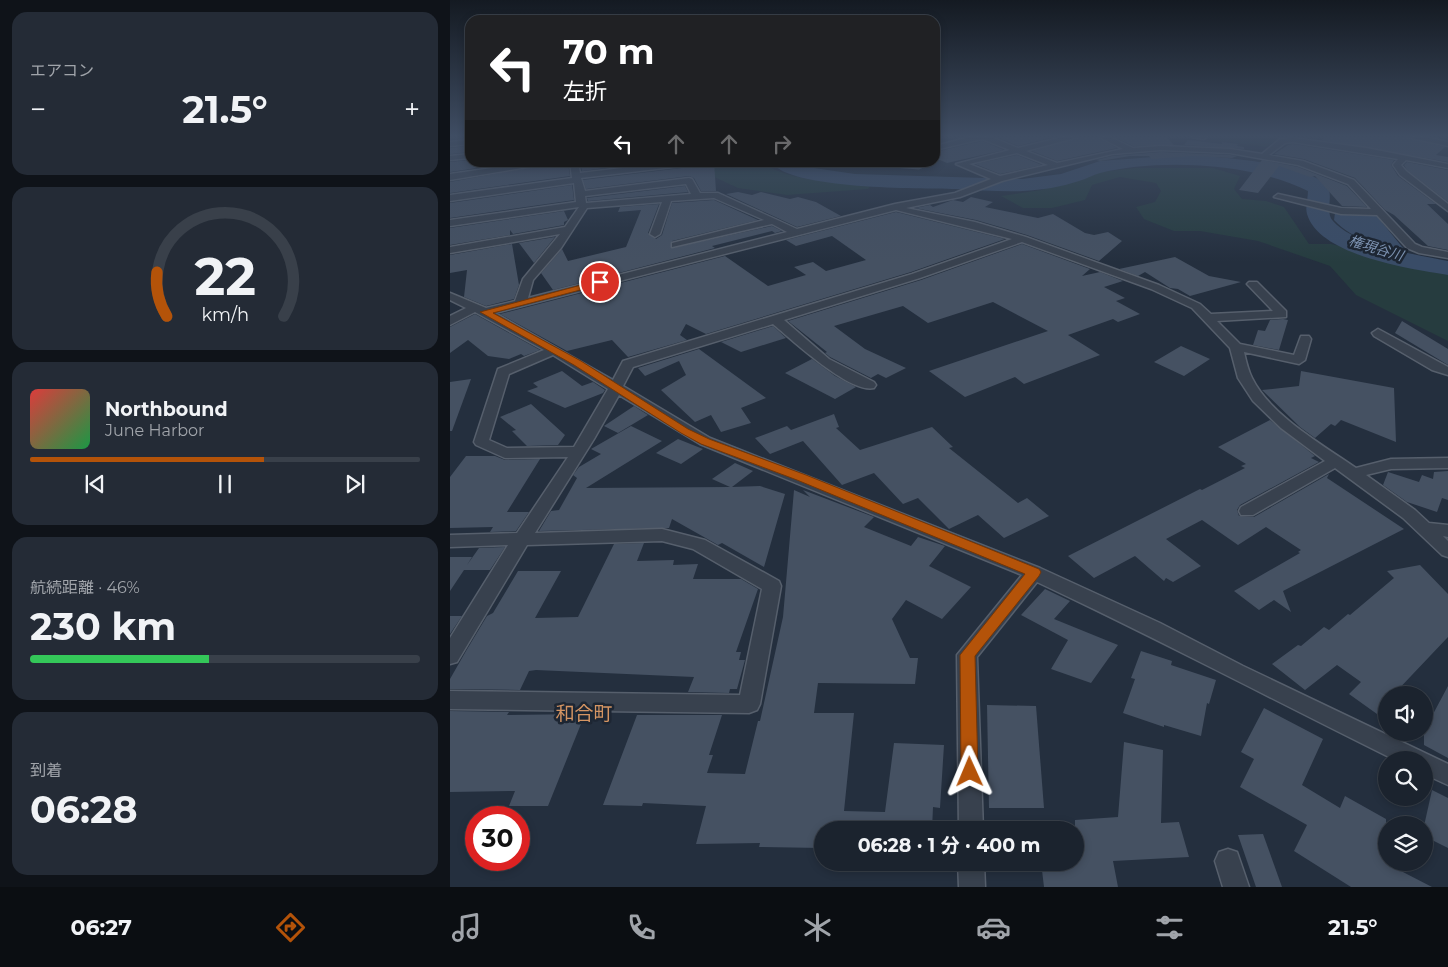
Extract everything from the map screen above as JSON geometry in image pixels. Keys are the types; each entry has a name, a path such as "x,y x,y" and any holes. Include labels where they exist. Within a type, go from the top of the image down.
{"street":[{"path":"450,198 574,178"},
{"path":"521,301 528,279 557,246 568,230 582,201 576,178"},
{"path":"450,321 479,310 895,207 957,195 1002,178"},
{"path":"1342,178 1351,182 1411,246 1419,250 1448,255"},
{"path":"1411,178 1448,208"},
{"path":"450,223 689,181 697,196"},
{"path":"582,201 714,195 796,232"},
{"path":"1278,196 1341,211 1379,212"},
{"path":"655,234 668,198"},
{"path":"895,207 975,225 1022,239 1186,300 1196,306 1236,347 1245,378 1258,398 1286,424 1409,514 1448,551"},
{"path":"676,245 773,221"},
{"path":"450,250 568,230"},
{"path":"451,654 578,452 617,387 628,364 916,276 1022,239"},
{"path":"1208,318 1282,314 1253,284"},
{"path":"450,296 577,363 684,431 1034,572 1153,628 1236,672 1399,751"},
{"path":"776,319 824,362 869,385"},
{"path":"1378,334 1437,368 1448,371"},
{"path":"1236,347 1299,360 1305,339"},
{"path":"552,351 503,372 481,442 505,453 578,452"},
{"path":"1247,511 1336,461"},
{"path":"1355,473 1391,464 1448,462"},
{"path":"1424,528 1448,531"},
{"path":"450,541 521,541 662,534 699,544 772,586 749,704 450,700"},
{"path":"971,821 967,655 1034,572"},
{"path":"1433,767 1448,774"},
{"path":"1228,861 1236,887"},
{"path":"971,871 972,887"}],"green space":[{"path":"717,178 803,178 871,185 868,189 787,195 738,188"},
{"path":"1079,178 1115,178 1092,185 1085,200 1052,208 1023,208 1001,196 1041,190"},
{"path":"1128,178 1239,178 1234,189 1242,199 1266,201 1284,207 1309,244 1331,244 1448,271 1448,341 1356,295 1330,266 1258,241 1200,231 1174,231 1144,219 1136,207 1155,202 1161,191 1156,183"}],"water":[{"path":"1335,213 1376,215 1407,253 1368,242 1350,233 1334,220"}],"building":[{"path":"470,178 553,178 450,193 450,182"},
{"path":"596,178 670,178 586,189 583,180"},
{"path":"694,178 715,178 716,191 701,191"},
{"path":"1248,178 1269,178 1258,193 1239,190"},
{"path":"1317,178 1327,178 1347,186 1367,207 1342,206"},
{"path":"1355,178 1401,178 1436,204 1427,204 1448,224 1448,250 1428,246 1394,215 1385,210"},
{"path":"1418,178 1448,178 1448,202"},
{"path":"572,185 574,200 450,218 450,203"},
{"path":"685,186 688,192 588,201 587,198"},
{"path":"738,192 752,195 761,192 790,199 798,197 816,202 841,216 797,227 726,194"},
{"path":"971,197 993,202 985,207 1038,218 1053,214 1085,233 1094,235 1108,232 1122,241 1099,261 1027,235 976,220 915,208 930,205 933,207 953,200 963,202"},
{"path":"714,200 758,220 672,241 671,248 772,226 782,231 775,233 772,231 712,246 715,248 553,290 541,273 562,249 568,261 626,247 641,210 618,212 620,207 659,204 648,233 656,239 662,235 672,203"},
{"path":"564,211 568,220 564,222 564,225 513,234 510,230 510,235 450,245 450,228"},
{"path":"896,212 1005,239 911,272 706,334 686,324 680,335 687,340 628,357 612,340 567,351 500,314 725,256 768,286 806,275 794,267 813,262 826,271 866,260 832,236 796,246 786,240"},
{"path":"555,237 534,263 519,243"},
{"path":"512,244 519,285 514,299 486,306 464,297 467,270 450,273 450,255"},
{"path":"1022,244 1090,269 1082,276 1100,272 1123,281 1104,287 1125,298 1116,301 1140,314 1118,322 1113,319 1068,335 1100,355 1024,384 1015,377 965,397 929,371 1048,331 993,302 928,323 903,306 834,326 865,349 906,368 886,378 878,374 871,378 830,357 825,353 827,352 788,321 921,280"},
{"path":"1175,257 1209,276 1241,282 1190,296 1178,289 1170,288 1145,272 1138,276 1119,269"},
{"path":"475,314 540,350 509,359 488,356 468,340 450,353 450,327"},
{"path":"1270,320 1288,320 1279,350 1253,345 1258,330 1265,331"},
{"path":"1402,321 1448,349 1448,365 1395,333"},
{"path":"773,326 786,338 741,352 721,342"},
{"path":"1181,346 1210,359 1184,376 1154,362"},
{"path":"699,349 766,398 741,408 751,423 721,432 711,415 695,422 661,390 686,375 679,361 645,376 638,368"},
{"path":"812,359 835,376 856,387 835,399 785,373"},
{"path":"562,371 582,386 593,382 605,390 603,393 565,408 527,391 538,387 533,383"},
{"path":"1301,371 1394,388 1396,442 1341,420 1335,426 1331,424 1315,438 1300,427 1262,390 1299,386"},
{"path":"471,379 452,431 450,431 450,382"},
{"path":"531,404 565,435 558,445 527,446 512,431 516,430 500,417"},
{"path":"634,406 648,415 618,433 604,426"},
{"path":"834,414 839,427 836,428 860,450 932,427 953,447 949,448 1018,503 1027,498 1049,516 1004,538 978,515 949,529 918,498 903,504 874,473 842,485 803,441 770,454 755,438 787,426 791,430"},
{"path":"1270,420 1315,456 1311,458 1319,462 1240,505 1237,510 1239,516 1254,517 1329,474 1327,478 1404,529 1283,591 1291,612 1274,600 1259,610 1234,591 1300,553 1298,552 1301,550 1266,527 1238,545 1202,520 1166,539 1201,566 1173,582 1166,578 1164,581 1135,556 1094,578 1068,556 1245,468 1241,466 1246,464 1218,447"},
{"path":"631,426 662,441 586,488 730,487 712,479 735,463 753,471 732,487 760,486 785,494 764,567 722,543 718,545 672,519 669,528 539,531 551,511 559,510 577,478 573,475 579,467 601,454 591,449"},
{"path":"678,439 703,449 681,464 656,453"},
{"path":"466,456 495,456 505,460 540,459 507,512 529,512 516,531 490,532 493,527 450,528 450,477"},
{"path":"1448,471 1448,500 1442,498 1437,512 1407,502 1383,485 1388,472 1419,482 1422,475 1433,479 1434,472"},
{"path":"794,490 810,497 803,490 874,517 864,527 911,546 918,537 945,546 929,566 971,587 942,619 906,600 892,619 910,658 918,658 915,684 818,683 814,713 854,713 844,811 885,812 894,743 944,745 940,808 933,807 932,821 814,821 814,848 759,847 760,843 696,844 706,806 643,803 642,806 603,805 637,715 722,715 709,755 713,755 707,773 745,774 758,721 760,721 783,617"},
{"path":"644,543 637,561 674,560 673,565 698,564 693,579 741,579 758,589 736,652 741,652 739,660 745,660 737,689 730,689 729,693 688,692 694,677 536,670 529,671 520,690 450,689 450,679 466,651 487,616 493,613 518,571 561,571 535,618 578,617 614,544"},
{"path":"505,547 490,570 464,570 450,591 450,557 472,557 467,565 479,548"},
{"path":"1420,565 1448,594 1448,637 1402,686 1378,686 1377,714 1349,694 1361,682 1337,665 1305,690 1272,664 1298,645 1301,646 1324,627 1329,630 1348,614 1350,615 1394,578 1387,571"},
{"path":"1045,589 1070,601 1054,619 1118,645 1091,683 1051,669 1068,640 1021,615"},
{"path":"450,616 462,616 450,634"},
{"path":"1141,651 1172,661 1171,665 1216,680 1209,704 1207,703 1201,736 1164,725 1164,727 1123,713 1135,679 1131,678"},
{"path":"1448,686 1448,758 1424,745 1424,741 1433,741 1433,714"},
{"path":"987,705 1036,706 1044,808 989,808"},
{"path":"1264,708 1323,739 1302,785 1340,808 1345,796 1381,816 1378,816 1378,871 1401,871 1432,887 1351,887 1294,851 1307,825 1240,787 1254,759 1241,752"},
{"path":"450,711 509,712 507,715 585,714 548,806 509,806 515,791 450,792"},
{"path":"1124,742 1163,750 1161,823 1179,822 1189,857 1113,861 1118,887 1044,887 1042,871 1084,871 1084,821 1075,820 1118,817"},
{"path":"1433,790 1448,798 1448,848 1433,840 1433,816 1426,816 1428,806 1433,806"},
{"path":"1263,834 1282,887 1256,887 1238,835"}],"waterway":[{"name":"権現谷川","path":"845,178 1022,185 1065,178"},
{"name":"権現谷川","path":"1299,178 1318,188 1318,215 1326,227 1339,236 1375,252 1448,268"}],"district":[{"name":"和合町","path":"584,713"}],"route":[{"path":"600,282 521,301 485,312 552,351 577,363 684,431 705,441 802,478 1034,572 967,655 970,772"}]}
